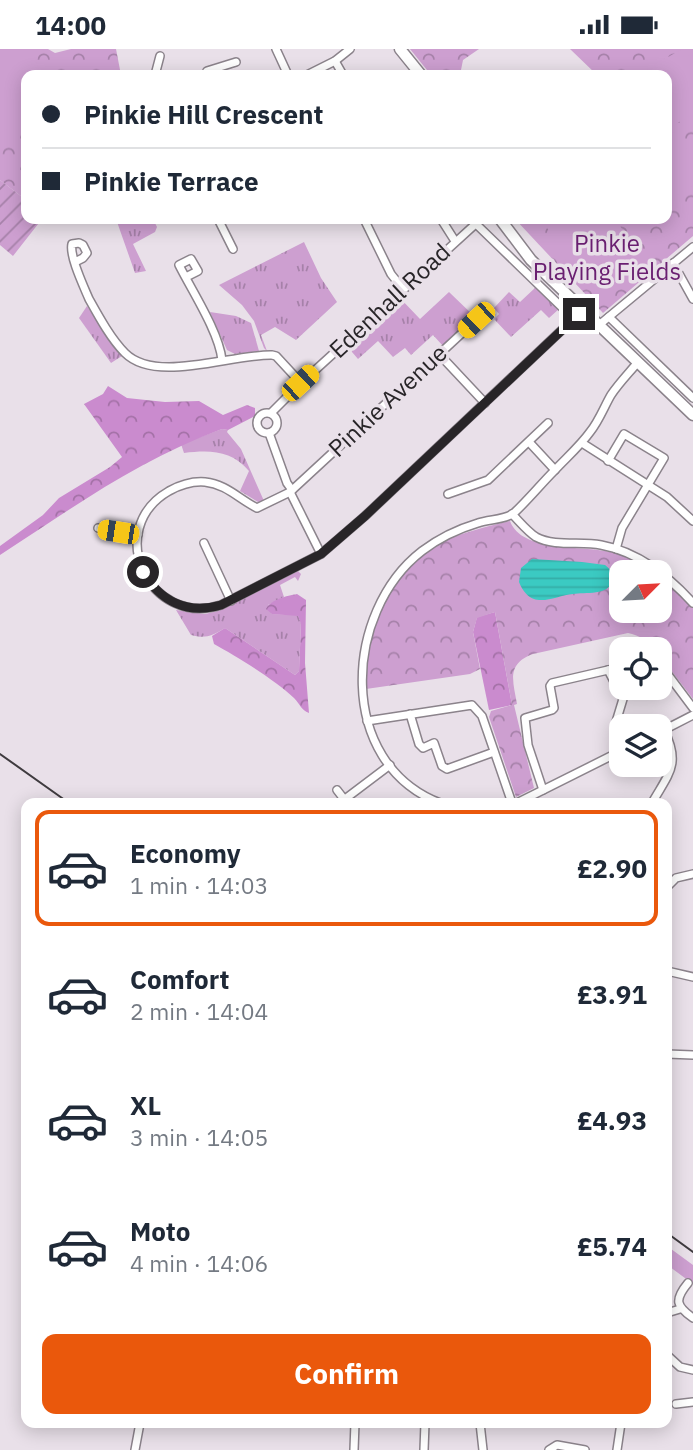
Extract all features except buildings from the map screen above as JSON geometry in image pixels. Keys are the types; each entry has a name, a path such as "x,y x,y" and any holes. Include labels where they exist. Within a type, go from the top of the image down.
{"main road":[{"path":"400,49 418,70"},
{"path":"504,224 531,260 693,415"}],"street":[{"path":"276,49 286,70"},
{"path":"317,70 335,61 349,49"},
{"path":"156,70 160,56"},
{"path":"335,61 340,70"},
{"path":"210,70 236,62"},
{"path":"223,66 225,70"},
{"path":"220,224 233,249"},
{"path":"366,224 391,274 404,289"},
{"path":"444,224 455,241"},
{"name":"Edenhall Road","path":"271,413 300,383 475,224"},
{"path":"481,224 574,319"},
{"path":"599,325 693,247"},
{"path":"75,262 93,306 123,350 134,360 148,366 164,367 272,355 276,356 300,383"},
{"path":"673,263 693,299"},
{"path":"186,277 220,346 222,360"},
{"name":"Pinkie Avenue","path":"138,535 150,507 166,492 186,484 215,484 257,507 291,491 487,310"},
{"path":"98,528 138,535 137,550 143,572 166,599 178,605 199,609 231,601 321,554 583,310"},
{"path":"609,317 693,398"},
{"path":"439,354 485,403"},
{"path":"429,798 390,765 377,746 367,721 362,677 370,625 380,600 396,576 422,551 447,535 476,523 512,514 582,443 612,394 638,362"},
{"path":"271,413 276,418 275,430 269,433 260,431 257,422 261,414 271,413"},
{"path":"448,494 488,480 548,423"},
{"path":"269,433 287,483 321,554"},
{"path":"608,461 624,434 663,458 622,528 616,549"},
{"path":"529,442 555,470"},
{"path":"582,443 667,497 693,521"},
{"path":"512,514 538,538 616,549 672,580 693,603"},
{"path":"204,543 231,601"},
{"path":"543,790 528,745 525,717 554,708 550,686 552,683 608,670 622,699 618,714"},
{"path":"672,680 693,708"},
{"path":"367,721 472,705 477,709 512,798"},
{"path":"410,714 419,744 423,748 434,743 442,766 447,769 494,753"},
{"path":"672,726 693,715"},
{"path":"534,798 543,790 609,757"},
{"path":"350,798 390,765"},
{"path":"655,798 668,777"},
{"path":"337,790 344,798"},
{"path":"672,882 676,878 693,874"},
{"path":"672,972 693,977"},
{"path":"672,1054 693,1055"},
{"path":"688,1283 679,1295 680,1308 693,1318"},
{"path":"672,1311 680,1308"},
{"path":"672,1360 680,1367 693,1370"},
{"path":"676,1404 690,1400"},
{"path":"135,1450 139,1428"},
{"path":"354,1450 355,1428"},
{"path":"424,1450 425,1428"},
{"path":"481,1428 483,1450"},
{"path":"617,1450 620,1428"},
{"path":"549,1450 557,1445 585,1450"}],"green space":[{"path":"0,49 48,49 55,53 71,49 116,49 120,70 21,70 21,196 0,180"},
{"path":"0,49 27,49 36,60 39,70 21,70 21,118 0,133"},
{"path":"410,49 479,49 463,60 461,70 427,70"},
{"name":"Pinkie Playing Fields","path":"570,49 693,49 693,236 603,313 520,224 672,224 672,70 592,70"},
{"path":"685,49 693,63 693,114 672,126 672,70 646,70"},
{"path":"676,131 693,159 693,185 672,198 672,133"},
{"path":"0,180 21,196 21,224 38,224 13,256 0,245"},
{"path":"118,224 156,224 155,232 133,244 146,271 135,273"},
{"path":"545,224 619,224 636,253 580,285"},
{"path":"304,242 321,278 337,302 296,340 275,327 261,335 267,351 254,321 242,305 219,285"},
{"path":"536,287 559,309 549,318 541,310 511,337 494,319 499,314 494,308 509,292 520,302"},
{"path":"449,292 475,317 443,346 433,335 411,355 405,348 393,357 378,341 358,359 346,345 399,297 420,319"},
{"path":"87,306 122,356 111,363 79,318"},
{"path":"210,312 236,316 251,323 259,351 235,354 227,350"},
{"path":"108,386 127,398 165,402 199,401 223,415 247,405 255,408 255,416 228,430 222,429 191,441 134,470 0,555 0,546 43,515 59,498 122,457 84,404 103,394"},
{"path":"222,429 228,430 241,449 264,501 258,502 240,491 249,471 235,459 211,452 184,453 181,444"},
{"path":"510,521 517,531 540,543 610,552 632,560 609,560 609,623 672,623 672,588 693,608 693,699 672,672 672,637 639,637 628,633 524,658 513,674 517,704 514,705 534,788 516,797 489,717 491,711 512,705 495,612 477,618 473,632 480,669 470,674 366,689 371,634 387,596 405,571 426,551 464,533"},
{"path":"298,571 301,574 298,581 295,577 280,585 284,597 268,605 272,614 298,615 301,623 299,671 295,675 225,628 208,636 191,635 176,610 205,614 218,611"},
{"path":"297,594 306,600 305,663 309,713 277,684 214,644 212,636 225,628 295,675 299,671 301,624 298,616 272,614 266,609 275,600"},
{"path":"495,612 512,705 489,710 473,632 477,617"},
{"path":"672,1250 693,1265 693,1284 672,1268"}],"shaded area":[{"path":"532,559 605,565 609,569 609,587 602,591 535,600 526,594 519,582 521,568"}],"railway":[{"path":"0,754 62,798"},
{"path":"672,1237 693,1252"}],"route":[{"path":"143,572 166,599 178,605 199,609 221,605 310,561 365,516 579,314"}]}
